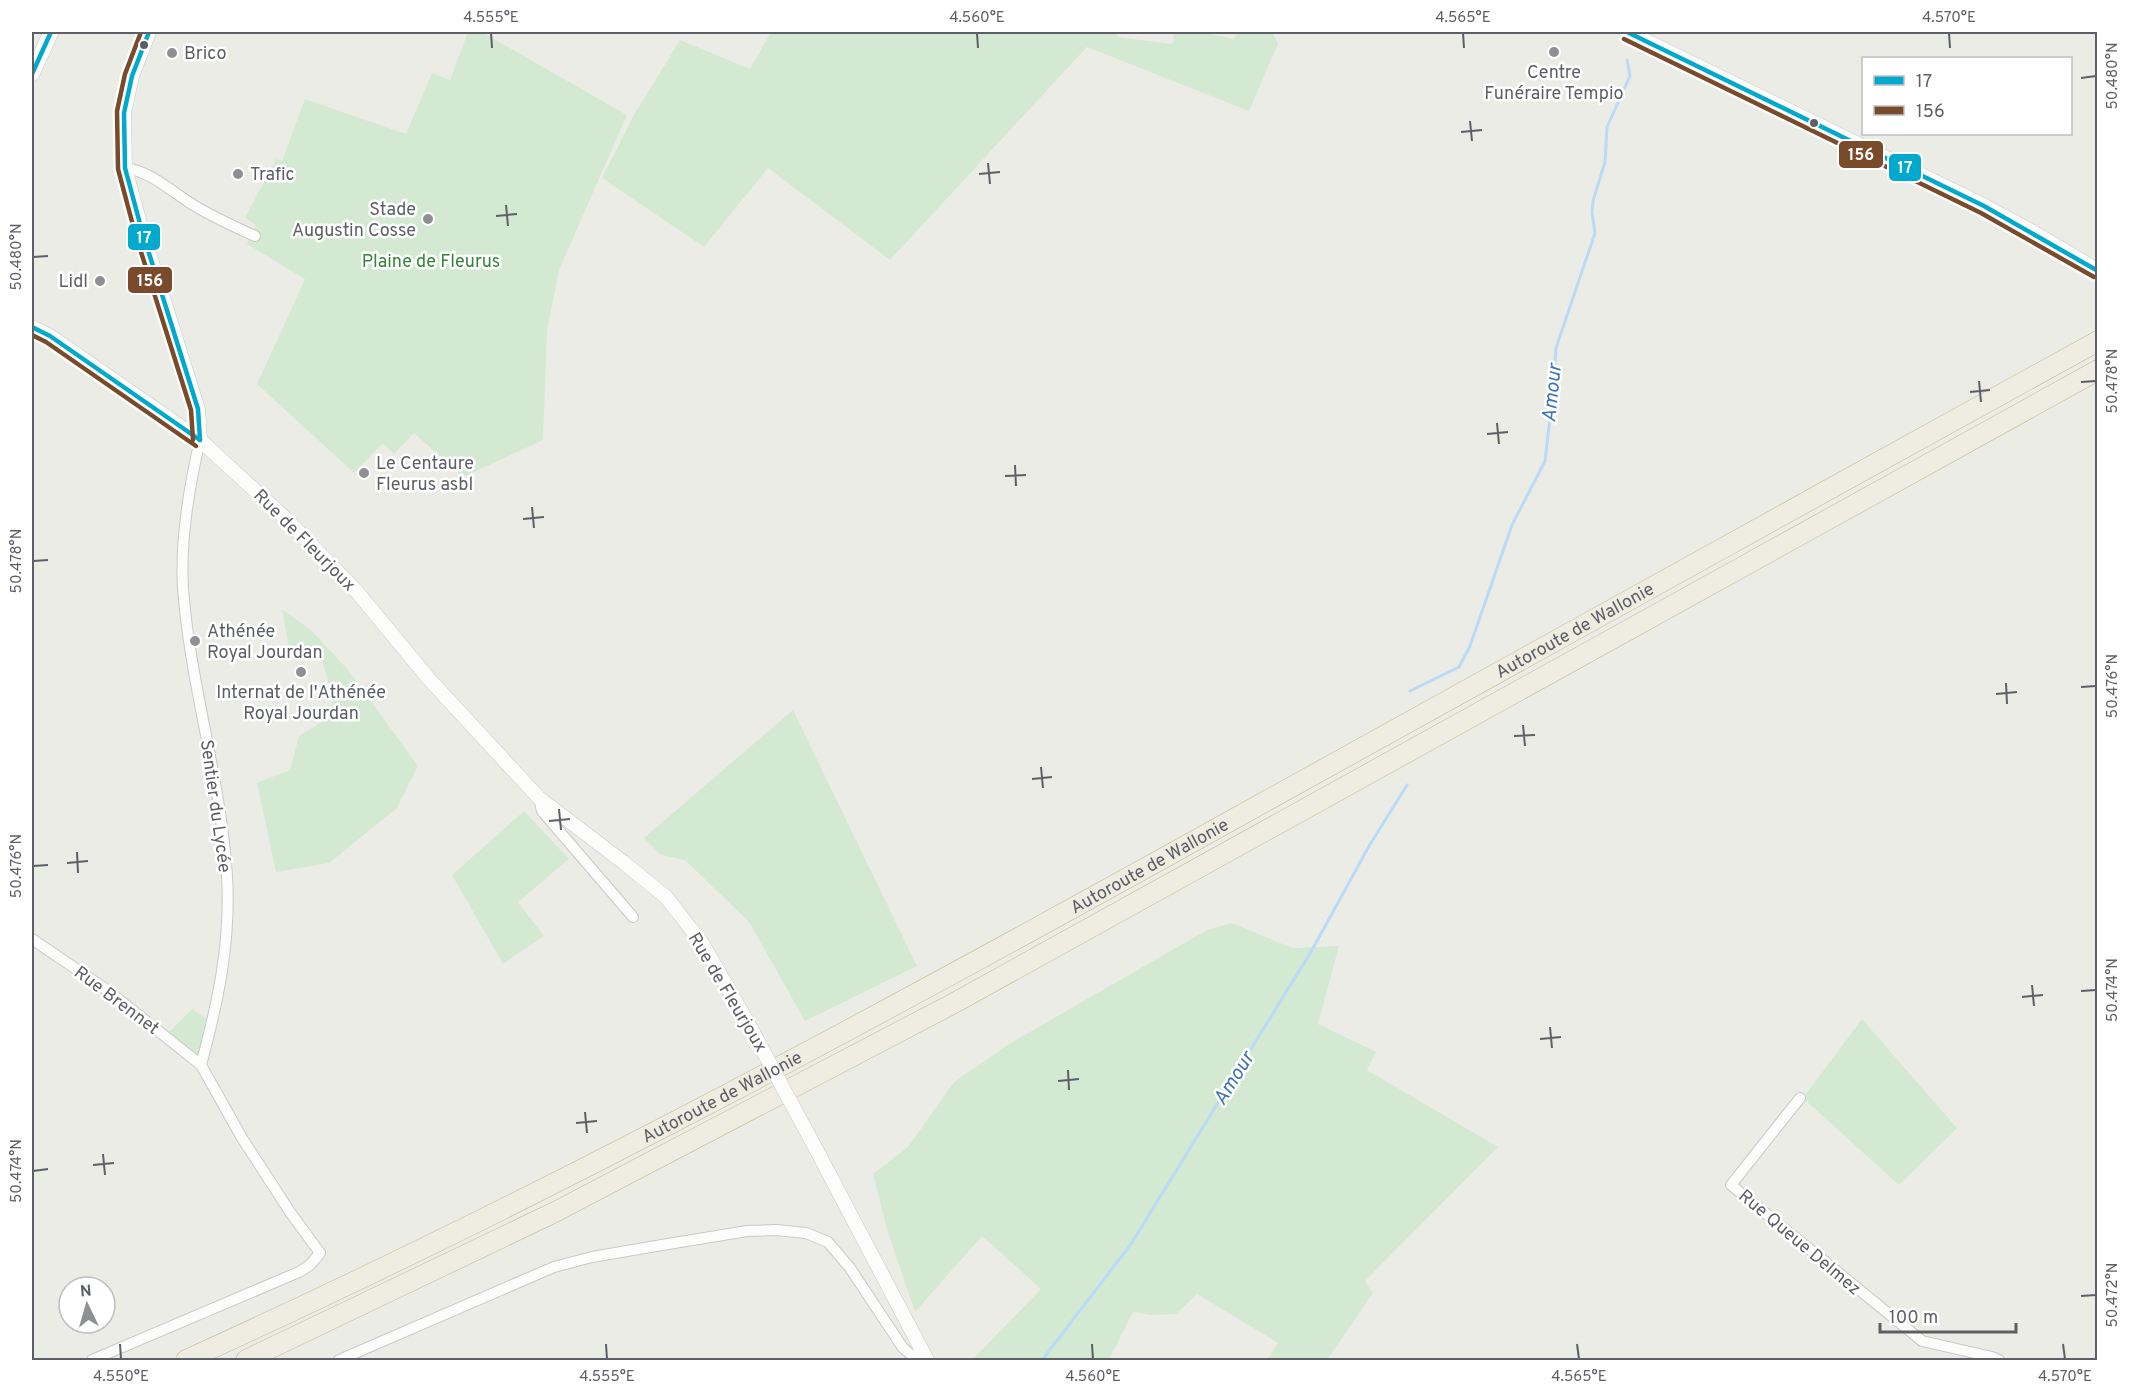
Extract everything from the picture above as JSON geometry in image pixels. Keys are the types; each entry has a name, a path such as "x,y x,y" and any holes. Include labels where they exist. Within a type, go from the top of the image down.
{"highway":[{"name":"Autoroute de Wallonie","path":"186,1360 404,1258 546,1188 936,984 2097,340"},
{"name":"Autoroute de Wallonie","path":"246,1360 576,1201 956,1002 2097,370"}],"main road":[{"path":"32,74 51,32"},
{"path":"1627,32 1984,206 2097,272"}],"street":[{"path":"149,32 132,76 124,113 125,168 142,231 198,409 200,440"},
{"path":"125,168 139,169 196,207 255,236"},
{"name":"Rue de Fleurjoux","path":"32,327 50,336 200,440 285,518 358,593 429,679 539,798 666,897 702,943 748,1023 926,1358"},
{"name":"Sentier du Lycée","path":"200,440 192,475 185,533 183,586 191,657 222,824 227,878 227,942 217,1004 201,1065"},
{"name":"Rue de Fleurjoux","path":"539,798 542,811 633,917"},
{"name":"Rue Brennet","path":"32,939 108,990 201,1065"},
{"path":"92,1360 299,1272 310,1265 320,1253 290,1212 242,1137 201,1065"},
{"name":"Rue Queue Delmez","path":"1800,1098 1731,1185 1922,1341 1999,1360"},
{"path":"339,1360 554,1267 592,1257 662,1245 747,1232 776,1230 806,1233 828,1242 850,1268 903,1348 914,1357 926,1358"}],"green space":[{"name":"Plaine de Fleurus","path":"468,32 482,32 627,115 559,270 547,330 543,440 463,477 414,433 394,454 383,443 354,473 257,384 305,279 247,244 256,225 245,218 276,159 282,161 305,99 406,134 432,73 450,80"},
{"path":"771,32 1117,32 1117,37 1173,44 1174,32 1201,32 1234,39 1237,32 1272,32 1278,44 1249,111 1087,47 890,260 768,168 704,247 602,178 634,115 680,40 750,69"},
{"path":"282,609 312,631 348,670 418,766 397,808 329,863 276,872 257,783 290,770 299,736 327,719 333,700 320,652 290,653"},
{"path":"793,710 917,966 805,1021 749,922 685,860 661,855 644,838"},
{"path":"524,811 569,859 518,902 544,936 503,964 452,875"},
{"path":"1232,923 1292,948 1339,946 1318,1024 1376,1052 1367,1070 1498,1147 1365,1281 1373,1293 1327,1360 1267,1360 1278,1343 1197,1294 1176,1314 1151,1315 1133,1312 1109,1360 972,1360 1041,1289 982,1236 915,1312 887,1229 873,1174 908,1147 954,1082 1009,1044 1207,930"},
{"path":"192,1009 210,1021 198,1055 169,1032"},
{"path":"1862,1019 1957,1128 1899,1185 1803,1098"}],"waterway":[{"name":"Amour","path":"1410,691 1459,667 1470,646 1512,525 1545,461 1556,348 1595,233 1593,201 1605,162 1607,127 1630,76 1627,60"},
{"name":"Amour","path":"1042,1360 1131,1244 1312,950 1369,846 1407,785"}],"transit line":[{"name":"17","path":"32,74 51,32"},
{"name":"156","path":"141,32 125,74 117,111 118,169 135,233 191,410 193,440"},
{"name":"17","path":"149,32 132,76 124,113 125,168 142,231 198,409 200,440"},
{"name":"17","path":"1627,32 1984,206 2098,271"},
{"name":"156","path":"1624,39 1981,213 2094,277"},
{"name":"17","path":"32,327 50,336 200,440"},
{"name":"156","path":"32,335 46,342 196,446"}],"place":[{"name":"Centre Funéraire Tempio","path":"1554,52"},
{"name":"Brico","path":"172,53"},
{"name":"Trafic","path":"238,174"},
{"name":"Stade Augustin Cosse","path":"428,219"},
{"name":"Lidl","path":"100,281"},
{"name":"Le Centaure Fleurus asbl","path":"364,473"},
{"name":"Athénée Royal Jourdan","path":"195,641"},
{"name":"Internat de l'Athénée Royal Jourdan","path":"301,672"}]}
